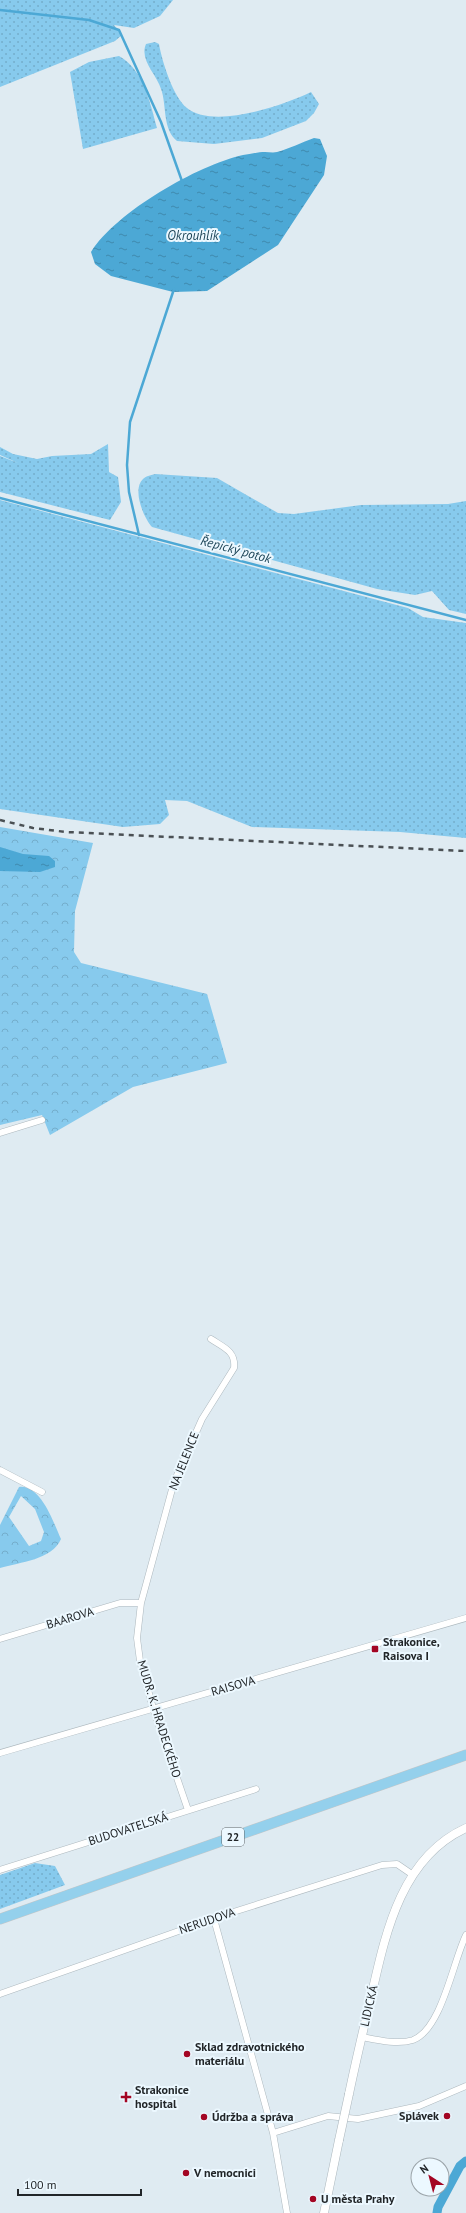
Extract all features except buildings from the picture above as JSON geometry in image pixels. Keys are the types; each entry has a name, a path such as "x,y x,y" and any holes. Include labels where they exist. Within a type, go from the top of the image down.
{"main road":[{"name":"22","path":"0,1919 466,1755"}],"street":[{"path":"0,1133 42,1120"},
{"name":"NA JELENCE","path":"141,1602 174,1482 202,1419 234,1368 235,1359 231,1352 210,1339"},
{"path":"0,1470 42,1492"},
{"name":"BAAROVA","path":"0,1639 120,1603 141,1602"},
{"name":"MUDR. K. HRADECKÉHO","path":"141,1602 138,1622 138,1649 153,1708 188,1810"},
{"name":"RAISOVA","path":"0,1753 466,1618"},
{"name":"BUDOVATELSKÁ","path":"0,1870 256,1789"},
{"name":"LIDICKÁ","path":"324,2213 349,2094 389,1922 413,1875 436,1848 466,1828"},
{"name":"NERUDOVA","path":"0,1994 214,1919 388,1863 401,1866 413,1875"},
{"path":"214,1919 274,2133 287,2213"},
{"path":"362,2037 401,2042 414,2039 424,2033 442,2002 466,1935"},
{"path":"274,2133 328,2116 358,2119 419,2106 466,2086"}],"green space":[{"path":"0,0 173,0 160,16 134,28 114,25 122,35 115,41 0,87"},
{"path":"155,42 159,44 165,69 177,96 187,108 199,114 214,117 249,113 267,109 311,92 319,104 314,113 306,121 262,138 214,144 177,141 169,130 163,95 145,56 144,50 146,44"},
{"path":"119,56 134,69 140,78 148,97 157,128 83,149 70,72 89,62"},
{"path":"108,444 109,472 118,477 121,502 110,520 0,492 0,456 18,463 0,455 0,447 13,454 37,459 52,456 91,454"},
{"path":"155,474 217,478 278,513 294,514 361,505 448,504 466,501 466,614 449,610 432,591 415,595 377,589 152,527 142,510 138,489 143,479 147,476"},
{"path":"0,500 408,608 423,617 466,623 466,838 400,832 252,827 187,801 165,800 169,815 160,824 123,827 0,809"},
{"path":"0,827 93,843 75,911 74,952 81,963 207,994 227,1063 133,1087 50,1135 42,1115 0,1125"},
{"path":"19,1487 27,1488 34,1492 46,1506 61,1539 57,1546 43,1556 26,1562 0,1568 0,1525","holes":["21,1496 35,1509 44,1532 41,1541 29,1546 9,1517"]},
{"path":"35,1863 55,1866 65,1885 0,1909 0,1875"}],"water":[{"name":"Okrouhlík","path":"314,138 320,139 327,156 324,175 278,245 207,291 173,292 111,276 95,264 91,252 103,237 119,221 138,206 160,192 204,169 225,160 254,153 277,152"},
{"path":"0,847 23,854 49,856 55,861 55,867 40,872 0,871"}],"waterway":[{"path":"0,10 89,20 119,30 161,122 183,184"},
{"path":"139,535 129,492 127,465 130,422 174,289"},
{"name":"Řepický potok","path":"0,498 466,620"},
{"path":"437,2213 438,2207 460,2166 466,2161"}],"railway":[{"path":"0,820 33,828 66,832 466,851"}],"place":[{"name":"Strakonice, Raisova I","path":"375,1649"},
{"name":"Sklad zdravotnického materiálu","path":"187,2054"},
{"name":"Strakonice hospital","path":"126,2097"},
{"name":"Splávek","path":"447,2116"},
{"name":"Údržba a správa","path":"204,2117"},
{"name":"V nemocnici","path":"186,2173"},
{"name":"U města Prahy","path":"313,2199"}]}
